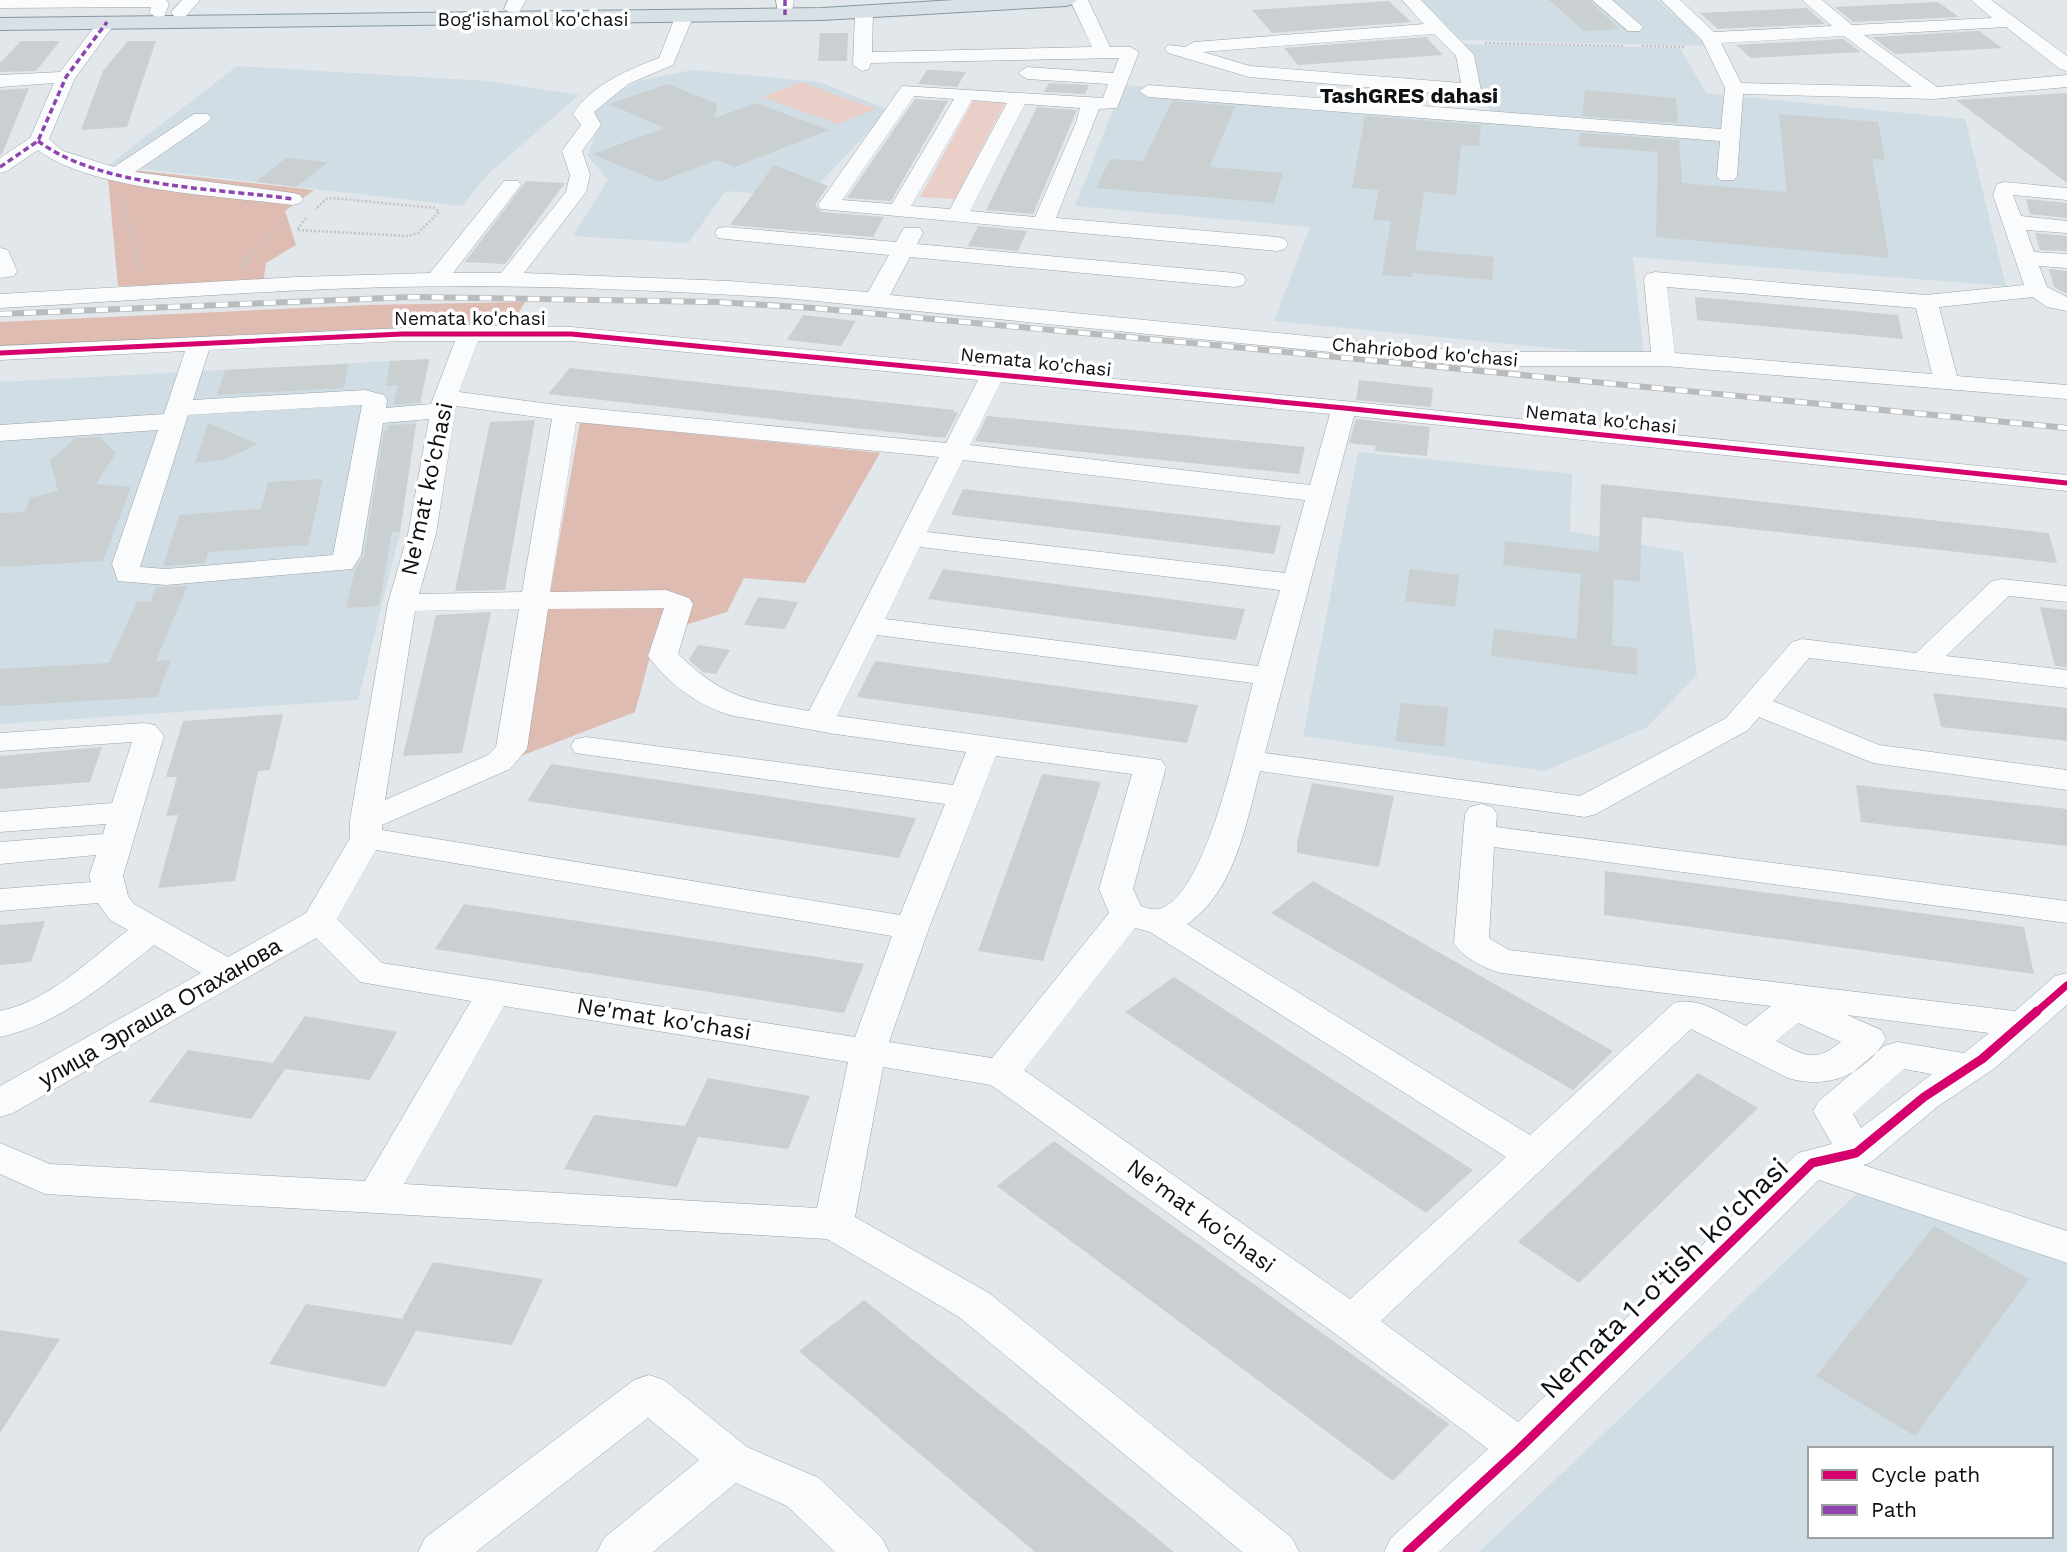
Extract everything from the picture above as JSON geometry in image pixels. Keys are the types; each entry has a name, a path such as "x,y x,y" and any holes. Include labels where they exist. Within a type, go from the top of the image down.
{"main road":[{"name":"Bog'ishamol ko'chasi","path":"0,24 372,15 684,17 785,7 926,0"},
{"name":"Bog'ishamol ko'chasi","path":"372,15 515,4 785,7 864,13 1066,0"},
{"name":"Bog'ishamol ko'chasi","path":"0,14 158,5 277,16"}],"street":[{"path":"1079,0 1104,53"},
{"path":"1174,49 1250,71 1472,90 1465,55 1411,0"},
{"path":"1601,0 1634,27"},
{"path":"1670,0 1712,43 1734,88 1727,176"},
{"path":"1811,0 1844,28 1933,93"},
{"path":"1979,0 2067,65"},
{"path":"0,3 158,5"},
{"path":"864,13 862,61 1130,52 1438,28"},
{"path":"507,280 568,204 580,183 578,165 572,151 591,125 583,114 586,109 621,80 667,61 684,17"},
{"path":"1712,43 1844,28 2005,19"},
{"path":"0,167 38,141 66,78 107,22"},
{"path":"1130,52 1110,104 909,90 828,205 1278,244"},
{"path":"938,67 1120,79"},
{"path":"0,82 66,78"},
{"path":"1734,88 1933,93 2067,82"},
{"path":"1148,91 1731,136"},
{"path":"898,211 966,95"},
{"path":"957,216 1019,98"},
{"path":"1043,224 1086,123 1091,103"},
{"path":"119,173 201,118"},
{"path":"38,141 46,151 80,165 293,205"},
{"path":"435,281 511,185"},
{"path":"2067,194 2004,188 2003,195 2038,290 2055,302 2067,304"},
{"path":"875,301 923,213"},
{"path":"2013,222 2067,227"},
{"path":"726,233 1235,280"},
{"path":"0,255 6,271 0,271"},
{"path":"2026,258 2067,261"},
{"path":"1664,359 1655,279 1926,302 2038,290"},
{"name":"Chahriobod ko'chasi","path":"0,300 341,282 507,280 696,285 785,291 1471,359 1664,359 2067,391"},
{"path":"1926,302 1946,381"},
{"name":"Nemata ko'chasi","path":"0,353 470,332 607,336 1344,408 2067,483"},
{"name":"Ne'mat ko'chasi","path":"470,332 444,404 422,534 402,603 366,829 320,921 372,972 1001,1073 1352,1323 1520,1448"},
{"path":"0,433 176,415 365,397 375,400 347,555 342,563 166,577 128,575 126,564 176,415 201,343"},
{"path":"835,725 819,721 993,374"},
{"path":"372,416 444,404 565,413 954,451 1320,494"},
{"path":"1001,1073 1143,918 1186,910 1210,879 1227,833 1344,408"},
{"path":"366,829 508,756 537,600 565,413"},
{"path":"911,538 1296,583"},
{"path":"1923,662 2002,587 2067,594"},
{"path":"402,603 675,600 679,604 663,656 694,686 734,707 835,725 1150,767 1116,889 1143,918 1533,1155"},
{"path":"867,625 1270,676"},
{"path":"1247,760 1585,807 1737,724 1802,648 2067,679"},
{"path":"1754,704 1873,754 2067,780"},
{"path":"0,742 144,732 149,736 106,876 110,891 122,912 230,974"},
{"path":"834,1224 868,1051 912,929 985,744"},
{"path":"586,746 965,797"},
{"path":"1484,793 1471,943 1501,961 2021,1024"},
{"path":"0,822 126,812"},
{"path":"366,829 912,929"},
{"path":"1479,835 2067,912"},
{"path":"0,853 116,843"},
{"path":"0,900 110,891"},
{"name":"улица Эргаша Отаханова","path":"0,1103 320,921"},
{"path":"0,1024 13,1023 51,1005 153,928"},
{"name":"Nemata 1-o'tish ko'chasi","path":"1407,1552 1520,1448 1812,1163 1856,1153 1924,1097 1970,1067 2067,985"},
{"path":"376,1197 494,992"},
{"path":"1352,1323 1687,1012 1749,1043"},
{"path":"0,1157 45,1180 834,1224 974,1305 1276,1552"},
{"path":"1812,1163 2067,1247"},
{"path":"441,1552 649,1393 731,1460 803,1492 866,1552"},
{"path":"620,1552 731,1460"}],"path":[{"path":"1452,42 1712,43"},
{"path":"119,173 126,214 143,277"},
{"path":"332,198 439,210 418,233 408,236 297,230 313,212 326,199 332,198"},
{"path":"217,289 293,205"}],"shaded area":[{"path":"1421,0 1657,0 1700,37 1706,46 1461,40"},
{"path":"1463,44 1680,48 1706,93 1965,119 2006,286 1633,257 1644,357 1274,321 1310,227 1075,206 1123,85 1491,112"},
{"path":"237,66 486,81 579,95 487,175 462,206 109,165"},
{"path":"692,70 820,82 889,110 817,186 792,196 726,191 688,243 573,236 608,180 588,156 596,131 592,105 639,81"},
{"path":"801,82 876,109 838,124 763,97"},
{"path":"973,101 1005,103 955,199 920,197"},
{"path":"107,167 314,190 285,211 296,245 266,263 263,284 118,286"},
{"path":"525,302 510,327 361,329 0,347 0,322 368,305"},
{"path":"430,359 415,429 400,532 358,700 0,724 0,382"},
{"path":"580,422 880,453 805,583 744,578 727,612 656,634 635,712 521,756"},
{"path":"1358,452 1572,474 1570,531 1683,552 1697,675 1646,728 1544,771 1303,736"},
{"path":"1869,1182 2067,1252 2067,1552 1479,1552"}],"building":[{"path":"1549,0 1589,0 1619,29 1584,31"},
{"path":"1389,1 1411,22 1272,33 1252,10"},
{"path":"1938,2 1959,17 1853,22 1835,7"},
{"path":"1807,8 1825,24 1718,29 1700,13"},
{"path":"1979,31 2002,48 1895,54 1872,37"},
{"path":"820,33 848,33 847,61 818,61"},
{"path":"1426,37 1443,55 1298,65 1284,48"},
{"path":"1843,39 1861,52 1751,58 1736,45"},
{"path":"21,41 60,41 36,71 0,72 0,63"},
{"path":"128,41 156,41 127,127 81,130 103,71"},
{"path":"927,70 966,72 957,87 918,84"},
{"path":"1049,83 1089,85 1085,94 1044,92"},
{"path":"668,84 717,104 715,118 756,103 829,130 735,167 717,160 659,182 592,154 665,128 609,104"},
{"path":"29,88 2,154 0,155 0,90"},
{"path":"1585,90 1676,98 1678,123 1582,116"},
{"path":"2067,93 2067,183 1956,100"},
{"path":"915,99 948,101 891,201 847,198"},
{"path":"1172,101 1235,106 1210,167 1283,173 1274,203 1096,188 1110,159 1143,161"},
{"path":"1037,107 1077,110 1033,214 986,210"},
{"path":"1779,114 1878,122 1885,160 1872,159 1889,258 1656,237 1658,152 1578,146 1580,133 1679,140 1682,183 1787,192"},
{"path":"1365,116 1481,125 1479,146 1461,145 1456,195 1424,192 1415,250 1494,257 1492,280 1412,273 1412,277 1382,275 1391,221 1373,220 1379,190 1352,188"},
{"path":"286,158 328,162 296,187 256,182"},
{"path":"774,165 828,186 815,205 821,212 884,217 873,237 730,225"},
{"path":"526,181 565,183 505,264 465,262"},
{"path":"2026,199 2067,203 2067,218 2030,214"},
{"path":"978,226 1027,231 1018,251 968,246"},
{"path":"2035,233 2067,236 2067,251 2040,250"},
{"path":"2049,269 2067,271 2067,294 2054,287"},
{"path":"1695,297 1898,315 1903,339 1697,320"},
{"path":"803,315 856,321 841,346 787,340"},
{"path":"429,359 420,402 393,405 398,385 386,386 390,361"},
{"path":"349,364 344,388 217,395 225,370"},
{"path":"570,368 954,410 953,412 958,413 945,438 548,394"},
{"path":"1359,380 1433,388 1431,407 1356,400"},
{"path":"987,416 1305,447 1299,474 975,441"},
{"path":"1356,419 1430,427 1427,456 1375,451 1376,446 1349,443"},
{"path":"535,420 505,590 455,591 490,422"},
{"path":"208,423 258,444 227,459 195,463"},
{"path":"416,424 400,532 392,532 379,606 346,608 355,570 364,555 384,431 387,431 389,425"},
{"path":"100,437 116,453 96,484 131,487 103,561 0,567 0,513 25,512 30,498 58,491 50,460 76,438"},
{"path":"323,479 308,545 208,552 205,563 163,566 179,515 261,509 268,482"},
{"path":"1601,484 2049,533 2057,563 1642,517 1640,582 1614,579 1612,645 1637,648 1637,675 1491,656 1494,629 1577,639 1581,574 1503,565 1505,541 1599,552"},
{"path":"963,489 1281,526 1274,554 951,515"},
{"path":"943,569 1245,609 1236,640 928,599"},
{"path":"1410,569 1459,575 1455,607 1405,601"},
{"path":"187,586 156,661 171,660 157,697 0,706 0,669 109,663 137,602 151,602 156,587"},
{"path":"758,597 798,602 785,629 744,625"},
{"path":"2040,607 2067,610 2067,667 2055,666"},
{"path":"491,612 462,753 403,756 436,615"},
{"path":"698,645 730,650 716,674 703,672 689,660"},
{"path":"875,661 1198,705 1187,743 857,697"},
{"path":"1933,693 2067,708 2067,741 1941,727"},
{"path":"1401,703 1448,707 1444,747 1395,741"},
{"path":"283,714 270,770 258,771 235,881 158,888 178,815 166,816 177,777 166,777 183,721"},
{"path":"102,747 90,782 0,789 0,756"},
{"path":"551,764 916,818 899,858 527,801"},
{"path":"1042,774 1101,782 1043,961 978,951"},
{"path":"1312,783 1394,796 1379,867 1297,853 1297,842"},
{"path":"1856,785 2067,809 2067,846 1861,822"},
{"path":"1605,871 2024,927 2034,974 1604,915"},
{"path":"1313,881 1613,1051 1573,1090 1271,913"},
{"path":"464,904 864,964 844,1013 435,949"},
{"path":"45,921 31,962 0,965 0,925"},
{"path":"1174,977 1473,1170 1426,1213 1125,1012"},
{"path":"305,1016 397,1032 370,1080 285,1069 251,1119 149,1102 188,1050 273,1063"},
{"path":"1698,1073 1758,1108 1579,1283 1518,1242"},
{"path":"708,1078 810,1096 788,1149 698,1137 677,1187 564,1169 594,1115 685,1126"},
{"path":"1054,1141 1449,1424 1393,1481 997,1186"},
{"path":"1934,1226 2029,1279 1915,1436 1816,1376"},
{"path":"433,1262 543,1279 512,1345 416,1331 385,1387 269,1364 306,1304 402,1319"},
{"path":"864,1300 1174,1552 1035,1552 799,1351"},
{"path":"0,1330 60,1339 0,1433"}],"railway":[{"path":"0,314 412,297 717,302 813,308 1224,346 2067,428"}],"marked path":[{"path":"785,0 785,15"},
{"path":"0,167 38,141 66,77 107,22"},
{"path":"38,141 56,155 119,175 293,199"}],"cycle path":[{"path":"0,353 402,334 571,334 1344,408 2067,483"},
{"path":"1407,1552 1520,1448 1812,1163 1856,1153 1924,1097 1982,1059 2067,985"}],"district":[{"name":"TashGRES dahasi","path":"1409,95"}]}
